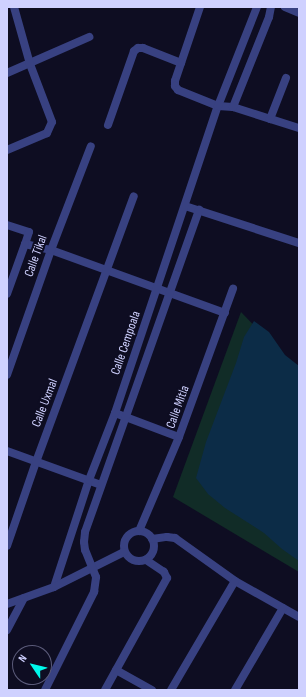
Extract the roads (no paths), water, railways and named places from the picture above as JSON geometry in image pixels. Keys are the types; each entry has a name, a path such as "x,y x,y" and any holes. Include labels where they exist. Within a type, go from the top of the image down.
{"street":[{"path":"7,150 47,133 52,122 30,64 14,7"},
{"path":"200,7 181,62 175,86 178,90 218,106 233,107 299,128"},
{"name":"Calle Cempoala","path":"54,587 89,480 115,413 218,106 256,7"},
{"path":"233,107 269,17 271,7"},
{"path":"286,7 299,13"},
{"path":"7,73 90,37"},
{"path":"243,41 257,47"},
{"path":"108,125 134,51 138,48 144,48 181,62"},
{"path":"270,119 286,78"},
{"name":"Calle Tikal","path":"7,375 51,250 91,146"},
{"name":"Calle Uxmal","path":"7,546 36,462 134,196"},
{"path":"185,206 298,241"},
{"name":"Calle Cempoala","path":"44,690 91,600 96,577 85,550 84,537 101,485 127,417 199,210"},
{"path":"7,225 29,232 7,294"},
{"path":"25,244 51,250 225,312"},
{"name":"Calle Mitla","path":"139,531 179,437 233,289"},
{"path":"115,413 179,437"},
{"path":"7,451 101,485"},
{"path":"139,531 148,534 152,538 154,549 151,556 146,560 140,562 132,560 124,552 123,546 130,533 139,531"},
{"path":"152,538 175,538 235,581 299,617"},
{"path":"7,604 54,587 124,552"},
{"path":"105,690 167,578 164,572 146,560"},
{"path":"171,690 235,581"},
{"path":"7,630 24,598"},
{"path":"235,690 284,608"},
{"path":"116,670 152,690"}],"water":[{"path":"254,321 269,332 285,355 299,366 299,561 282,549 264,533 225,508 208,494 196,478 206,442 236,363 244,337"}]}
